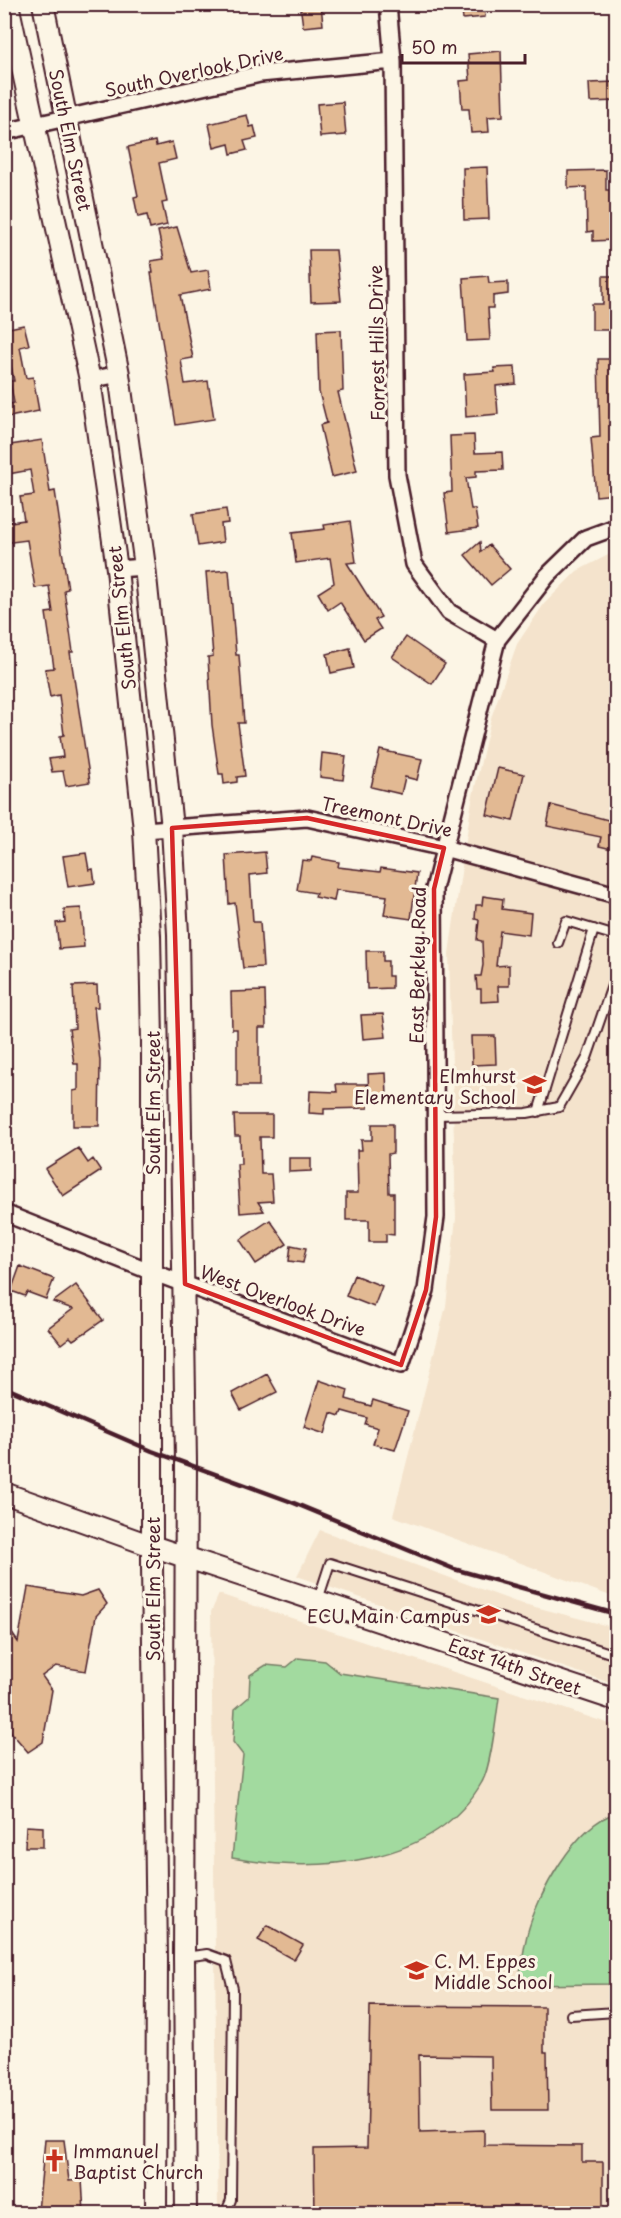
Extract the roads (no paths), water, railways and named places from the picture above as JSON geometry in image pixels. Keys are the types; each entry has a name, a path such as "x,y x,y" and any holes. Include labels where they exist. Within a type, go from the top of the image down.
{"street":[{"name":"South Elm Street","path":"8,4 90,380 117,569 144,830 150,936 152,1041 153,1759 157,1959 156,2214"},
{"name":"South Elm Street","path":"43,4 119,374 146,567 172,828 179,1040 187,1557 184,1958 186,2214"},
{"name":"Forrest Hills Drive","path":"388,4 393,61 397,475 414,564 449,612 497,640"},
{"name":"South Overlook Drive","path":"4,132 260,74 393,61"},
{"path":"90,380 119,374"},
{"path":"497,640 547,576 586,538 616,527"},
{"path":"117,569 146,567"},
{"name":"East Berkley Road","path":"400,1365 426,1290 436,1217 435,889 497,640"},
{"name":"Treemont Drive","path":"144,830 307,818 444,848 616,895"},
{"path":"152,1041 179,1040"},
{"name":"West Overlook Drive","path":"4,1213 152,1272 400,1365"},
{"name":"East 14th Street","path":"4,1493 152,1546 616,1700"},
{"path":"153,1759 186,1758"},
{"path":"157,1959 184,1958"}],"lane":[{"path":"558,943 566,921 616,936"},
{"path":"538,1112 594,929"},
{"path":"436,1115 538,1112 559,1107 586,1058 616,974"},
{"path":"318,1600 330,1563 616,1655"},
{"path":"184,1958 207,1954 226,1961 233,1989 231,2200 225,2214"},
{"path":"571,2015 616,2012"}],"railway":[{"path":"4,1387 152,1451 289,1501 454,1569 616,1614"}],"place":[{"name":"Elmhurst Elementary School","path":"534,1085"},
{"name":"ECU Main Campus","path":"488,1615"},
{"name":"C. M. Eppes Middle School","path":"416,1970"},
{"name":"Immanuel Baptist Church","path":"55,2160"}]}
